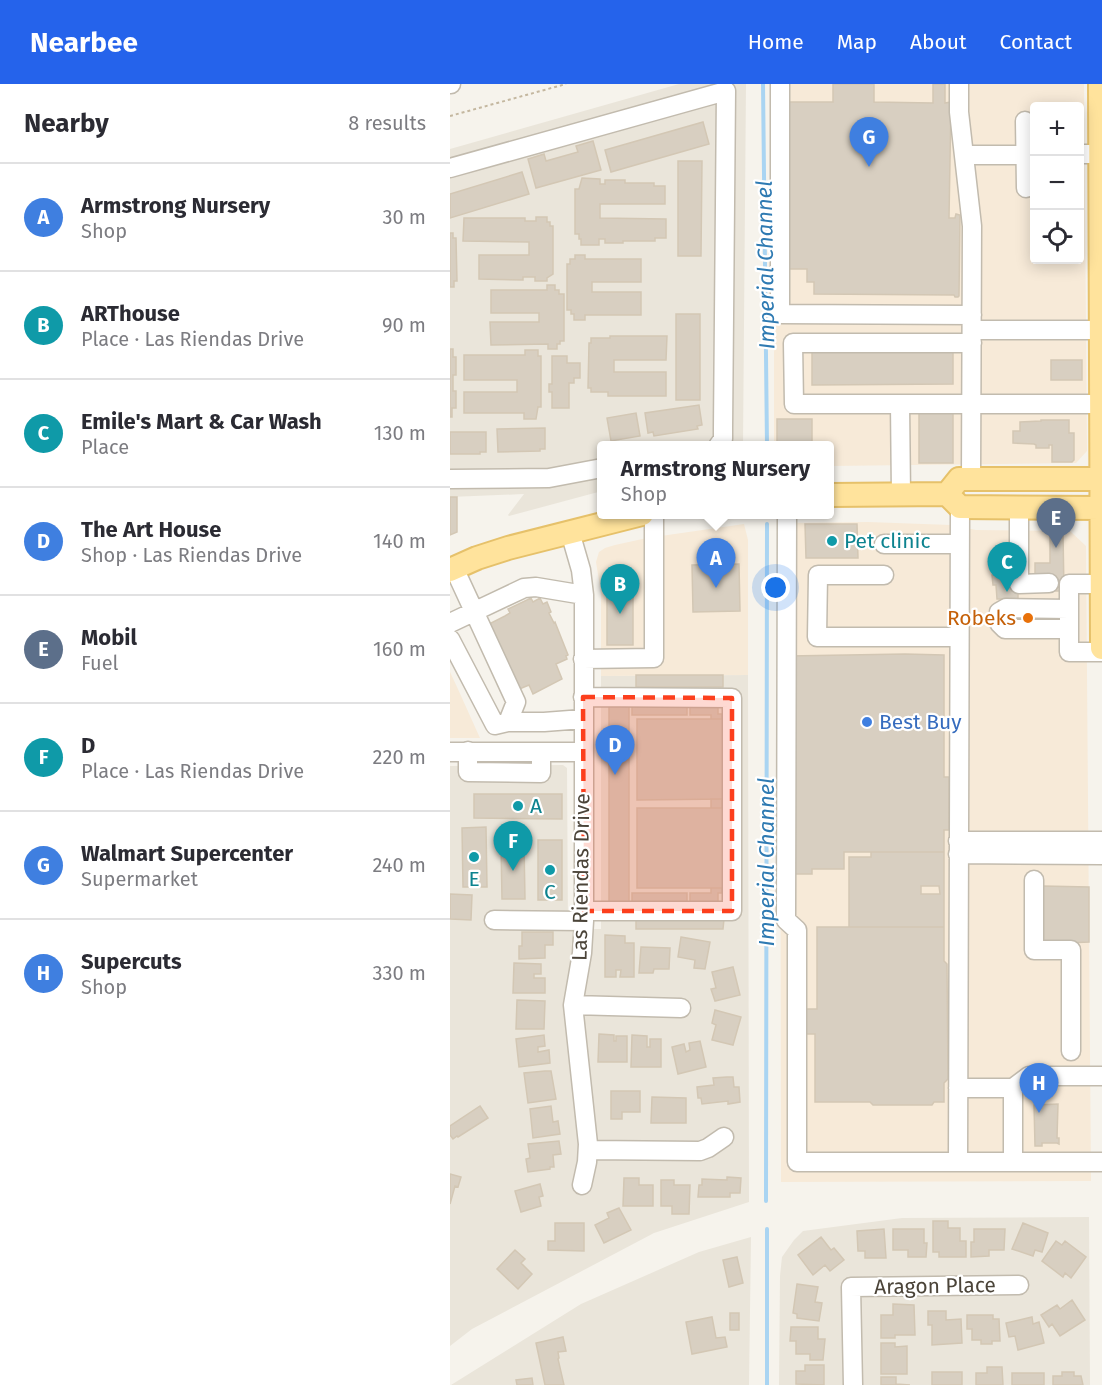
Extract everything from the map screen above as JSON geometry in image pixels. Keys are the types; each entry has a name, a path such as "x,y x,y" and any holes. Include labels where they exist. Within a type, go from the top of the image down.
{"main road":[{"path":"1100,84 1094,154 1102,330 1102,650"},
{"path":"953,500 959,479 1102,479"},
{"path":"834,495 900,495 1019,507 1102,508"},
{"path":"452,569 508,548 618,519"}],"street":[{"path":"780,84 780,314 972,329 1102,330"},
{"path":"959,84 972,226 971,479"},
{"path":"450,168 726,90 722,441"},
{"path":"1025,121 1030,155 1026,189"},
{"path":"965,155 1030,155"},
{"path":"972,329 793,343 794,404 1102,404"},
{"path":"900,404 900,495"},
{"path":"450,479 549,478 597,469"},
{"path":"953,500 959,544 958,1162"},
{"path":"1019,507 1019,584 1102,584"},
{"path":"583,658 654,658 654,519"},
{"path":"787,519 786,920 797,930 798,1162 1102,1162"},
{"name":"Las Riendas Drive","path":"570,532 581,570 584,595 584,916 582,953 573,1005 588,1150 582,1185"},
{"path":"884,544 959,544"},
{"path":"452,569 516,702 508,722"},
{"path":"884,575 818,575 817,637 959,637"},
{"path":"1060,584 1069,609 1069,652 1102,650"},
{"path":"450,623 524,588 536,587 584,595"},
{"path":"787,599 817,599"},
{"path":"1069,609 1006,608 999,612 999,623 1005,628 1069,628"},
{"path":"450,639 495,725 508,722 583,719"},
{"path":"494,920 732,911 732,698 583,697"},
{"path":"459,751 583,752"},
{"path":"958,848 1102,841"},
{"path":"958,848 1102,855"},
{"path":"1034,880 1034,950 1071,950 1071,1051"},
{"path":"573,1005 681,1008"},
{"path":"958,1088 1013,1088 1029,1076 1102,1076"},
{"path":"1013,1088 1013,1162"},
{"path":"588,1150 700,1151 724,1137"},
{"name":"Aragon Place","path":"853,1385 851,1287 1019,1285"}],"path":[{"path":"450,117 566,84"}],"highlighted area":[{"path":"583,697 732,698 732,911 584,911"}],"shaded area":[{"path":"679,84 746,84 743,441 597,441 597,492 509,516 524,494 450,497 450,149"},
{"path":"774,84 1084,84 1087,451 1076,463 834,466 834,441 774,441"},
{"path":"868,522 951,525 976,530 1070,531 1086,546 1091,1181 781,1182 780,523"},
{"path":"744,524 748,540 748,675 601,676 601,593 596,562 599,552 615,545 647,538"},
{"path":"450,672 457,687 480,738 450,738"},
{"path":"748,675 749,1202 654,1233 472,1329 450,1346 450,766 563,765 567,768 568,929 601,929 601,676"},
{"path":"1089,1217 1090,1385 779,1385 782,1257 803,1231 902,1218"},
{"path":"751,1237 749,1385 451,1385 581,1304 699,1252"}],"building":[{"path":"833,84 874,84 874,102 933,103 933,84 945,84 945,103 951,102 949,218 955,218 956,214 960,215 958,297 954,295 814,294 814,282 807,282 807,269 789,269 789,102 833,102"},
{"path":"703,122 709,144 611,172 605,150"},
{"path":"593,141 601,170 536,188 528,159 544,154 546,161 578,152 576,146"},
{"path":"678,161 702,161 701,256 678,256"},
{"path":"522,172 529,194 450,218 450,194"},
{"path":"582,178 600,179 600,184 605,184 605,180 625,180 625,183 654,183 654,186 665,186 665,204 600,204 600,218 666,219 666,238 655,238 655,241 623,241 623,243 605,243 605,239 599,239 599,245 581,245 579,234 575,234 575,189 579,189"},
{"path":"536,217 547,217 547,222 553,226 553,274 547,278 547,281 535,281 535,277 523,277 523,280 479,279 479,255 529,255 529,242 463,241 464,218 525,218 525,221 536,221"},
{"path":"450,233 453,233 453,238 456,238 457,281 454,281 454,287 450,287"},
{"path":"575,255 585,255 585,259 641,259 641,282 592,282 592,292 641,292 641,315 585,315 585,320 574,320 574,314 571,314 571,310 567,310 567,264 570,264 570,259 575,259"},
{"path":"547,285 555,285 555,290 559,290 559,294 564,294 564,341 557,344 557,349 548,349 548,344 491,345 490,322 539,322 539,313 491,313 491,290 547,290"},
{"path":"676,314 700,314 700,400 676,400"},
{"path":"610,336 667,336 666,360 614,360 614,372 666,372 666,396 608,396 608,392 591,392 591,388 588,388 589,343 591,343 591,338 610,338"},
{"path":"812,347 953,347 953,384 812,385"},
{"path":"450,349 453,349 453,357 456,357 453,391 456,391 456,408 452,408 452,417 450,417"},
{"path":"525,350 538,350 538,356 541,356 541,407 538,407 536,419 524,419 524,413 464,413 464,392 517,392 517,380 464,380 464,355 525,355"},
{"path":"552,356 567,356 567,363 580,363 580,378 574,378 574,383 569,383 569,408 552,408 552,392 549,392 549,384 552,384"},
{"path":"1051,360 1082,360 1082,380 1051,380"},
{"path":"699,405 702,425 697,426 698,429 654,436 653,432 648,433 645,413"},
{"path":"636,413 640,436 611,441 607,418"},
{"path":"919,413 953,413 953,463 919,463"},
{"path":"777,419 812,419 812,441 777,441"},
{"path":"1069,420 1069,433 1074,433 1074,460 1072,462 1052,462 1052,445 1049,445 1049,448 1036,448 1034,444 1013,443 1013,431 1020,431 1020,422"},
{"path":"545,428 545,449 498,452 497,429"},
{"path":"450,432 486,432 486,452 450,454"},
{"path":"450,497 457,497 457,532 450,535"},
{"name":"Pet clinic","path":"805,524 857,524 858,558 806,558"},
{"path":"1050,533 1063,533 1064,591 1049,591 1035,576 1035,563 1050,563"},
{"path":"739,564 740,611 693,612 692,565"},
{"path":"992,575 1014,575 1018,584 1018,599 997,599 996,585 993,585"},
{"path":"620,579 633,583 633,645 607,645 607,583"},
{"path":"531,598 533,602 540,598 543,604 547,602 551,612 549,613 568,655 567,659 556,664 562,679 533,694 529,685 517,690 487,625 510,613 508,609"},
{"name":"Best Buy","path":"944,655 944,777 949,777 949,830 944,830 944,852 844,852 844,869 812,869 812,874 790,874 789,656"},
{"path":"636,675 723,675 723,687 636,687"},
{"path":"687,704 687,715 632,715 632,705"},
{"path":"701,704 718,704 718,714 722,714 722,719 711,719 711,715 690,715 690,707 701,707"},
{"path":"609,706 629,706 629,902 609,902"},
{"path":"637,719 725,719 725,799 637,800"},
{"name":"A","path":"474,794 562,794 562,819 474,818"},
{"path":"711,799 722,799 722,808 711,808"},
{"path":"637,808 725,808 725,888 637,888"},
{"name":"E","path":"486,827 487,887 463,887 462,828"},
{"name":"C","path":"538,840 562,840 562,900 538,900"},
{"path":"501,844 524,844 525,899 502,899"},
{"path":"871,852 944,852 944,927 849,927 849,857 871,857","holes":["921,886 939,886 940,894 921,894"]},
{"path":"1043,886 1089,887 1089,942 1043,944"},
{"path":"711,888 722,888 722,893 718,893 718,904 690,904 690,893 711,893"},
{"path":"632,893 687,893 687,904 632,904"},
{"path":"450,894 472,895 471,920 450,919"},
{"path":"636,918 724,919 723,929 636,929"},
{"path":"817,927 944,927 944,961 947,964 948,1079 944,1083 944,1102 934,1102 932,1105 873,1105 870,1102 815,1102 815,1034 802,1034 802,1009 817,1009"},
{"path":"522,932 553,932 553,945 545,945 545,958 519,959"},
{"path":"605,935 625,936 625,943 634,943 634,977 620,977 621,970 616,970 616,977 605,977"},
{"path":"681,937 710,942 705,969 694,968 695,960 678,957"},
{"path":"641,947 670,948 669,969 654,969 653,973 639,973"},
{"path":"514,963 541,964 541,974 534,974 534,978 545,978 545,993 513,993"},
{"path":"733,967 740,995 715,1001 711,989 716,988 712,972"},
{"path":"517,1000 545,1001 544,1029 516,1029"},
{"path":"715,1010 741,1017 733,1045 712,1040 716,1025 712,1023"},
{"path":"599,1034 614,1035 614,1041 616,1041 616,1036 627,1036 627,1062 598,1062"},
{"path":"544,1035 545,1046 538,1047 538,1052 549,1050 550,1063 519,1067 516,1039"},
{"path":"632,1035 647,1036 647,1047 650,1047 650,1039 661,1039 661,1067 631,1067"},
{"path":"700,1041 706,1067 678,1074 672,1047 684,1044 686,1052 690,1050 689,1043"},
{"path":"551,1071 556,1099 528,1103 524,1073"},
{"path":"733,1077 734,1087 739,1087 740,1102 702,1104 701,1098 698,1098 697,1087 714,1085 713,1078"},
{"path":"611,1091 640,1091 640,1112 622,1112 622,1119 611,1119"},
{"path":"652,1097 686,1098 686,1123 651,1123"},
{"path":"1058,1104 1057,1138 1059,1138 1059,1144 1042,1143 1042,1146 1035,1146 1034,1105"},
{"path":"480,1106 488,1118 453,1139 450,1135 450,1126"},
{"path":"551,1106 553,1122 558,1121 560,1134 533,1138 530,1109"},
{"path":"559,1141 561,1154 553,1155 554,1167 528,1172 526,1159 530,1158 528,1144"},
{"path":"450,1174 461,1177 458,1187 455,1186 450,1204"},
{"path":"727,1177 741,1178 740,1193 730,1193 730,1197 698,1197 702,1179 727,1180"},
{"path":"624,1178 639,1178 639,1185 653,1185 653,1206 623,1206"},
{"path":"661,1180 674,1180 674,1185 690,1185 689,1214 672,1214 672,1206 661,1206"},
{"path":"540,1184 543,1196 539,1197 541,1206 521,1212 515,1191"},
{"path":"619,1208 631,1230 604,1243 595,1225 609,1218 607,1213"},
{"path":"933,1221 948,1221 948,1228 960,1228 960,1241 966,1241 966,1257 939,1257 939,1252 933,1252"},
{"path":"555,1223 584,1223 584,1251 548,1250 548,1241 555,1241"},
{"path":"1023,1223 1048,1233 1042,1252 1035,1250 1033,1256 1012,1249"},
{"path":"884,1229 886,1258 865,1258 865,1251 858,1251 857,1231"},
{"path":"893,1229 924,1229 924,1243 927,1243 926,1257 908,1257 908,1250 893,1250"},
{"path":"974,1229 1005,1229 1004,1250 989,1250 989,1256 971,1257"},
{"path":"821,1237 831,1250 834,1248 844,1260 830,1271 825,1265 813,1275 798,1255"},
{"path":"1056,1241 1062,1245 1065,1241 1086,1257 1071,1278 1065,1273 1063,1277 1042,1261"},
{"path":"515,1250 525,1259 521,1263 532,1274 518,1289 497,1269"},
{"path":"737,1257 743,1283 729,1287 723,1260"},
{"path":"797,1284 818,1287 815,1302 822,1303 819,1321 797,1318 797,1314 793,1313"},
{"path":"1072,1300 1085,1320 1060,1336 1052,1324 1049,1327 1041,1315 1057,1305 1060,1309"},
{"path":"893,1304 914,1305 915,1335 881,1338 881,1315 893,1315"},
{"path":"928,1311 946,1311 946,1320 961,1319 962,1343 932,1345 932,1325 928,1325"},
{"path":"730,1313 739,1313 739,1330 730,1330"},
{"path":"967,1315 993,1315 993,1319 999,1319 1000,1341 981,1344 981,1340 972,1340 972,1329 967,1329"},
{"path":"712,1317 716,1338 725,1337 727,1347 692,1354 686,1322"},
{"path":"1032,1317 1033,1324 1039,1322 1044,1343 1018,1350 1015,1336 1009,1337 1006,1323"},
{"path":"791,1327 818,1327 818,1339 825,1339 823,1360 810,1360 810,1354 796,1354 796,1341 790,1341"},
{"path":"563,1337 566,1351 558,1352 558,1359 564,1385 545,1385 536,1343"},
{"path":"881,1343 895,1343 895,1347 907,1346 907,1374 881,1374"},
{"path":"805,1365 824,1365 824,1385 796,1384 796,1371 805,1371"},
{"path":"987,1367 1002,1367 1003,1385 976,1385 976,1373 987,1373"},
{"path":"932,1372 962,1372 962,1385 932,1385"},
{"path":"1062,1372 1074,1372 1074,1376 1081,1376 1083,1385 1053,1385 1053,1376 1062,1376"},
{"path":"1012,1373 1044,1373 1044,1385 1012,1385"},
{"path":"881,1377 896,1377 896,1384 910,1385 881,1385"},
{"path":"532,1378 533,1385 517,1385 516,1380"}],"waterway":[{"name":"Imperial Channel","path":"763,84 767,441"},
{"name":"Imperial Channel","path":"766,1201 767,524"},
{"name":"Imperial Channel","path":"767,1229 767,1385"}],"place":[{"name":"Walmart Supercenter","path":"869,167"},
{"name":"Pet clinic","path":"832,541"},
{"name":"Mobil","path":"1056,548"},
{"name":"Armstrong Nursery","path":"716,588"},
{"name":"Emile's Mart & Car Wash","path":"1007,592"},
{"name":"ARThouse","path":"620,614"},
{"name":"Robeks","path":"1028,618"},
{"name":"Best Buy","path":"867,722"},
{"name":"The Art House","path":"615,775"},
{"name":"A","path":"518,806"},
{"name":"E","path":"474,857"},
{"name":"C","path":"550,870"},
{"name":"D","path":"513,871"},
{"name":"Supercuts","path":"1039,1113"}]}
